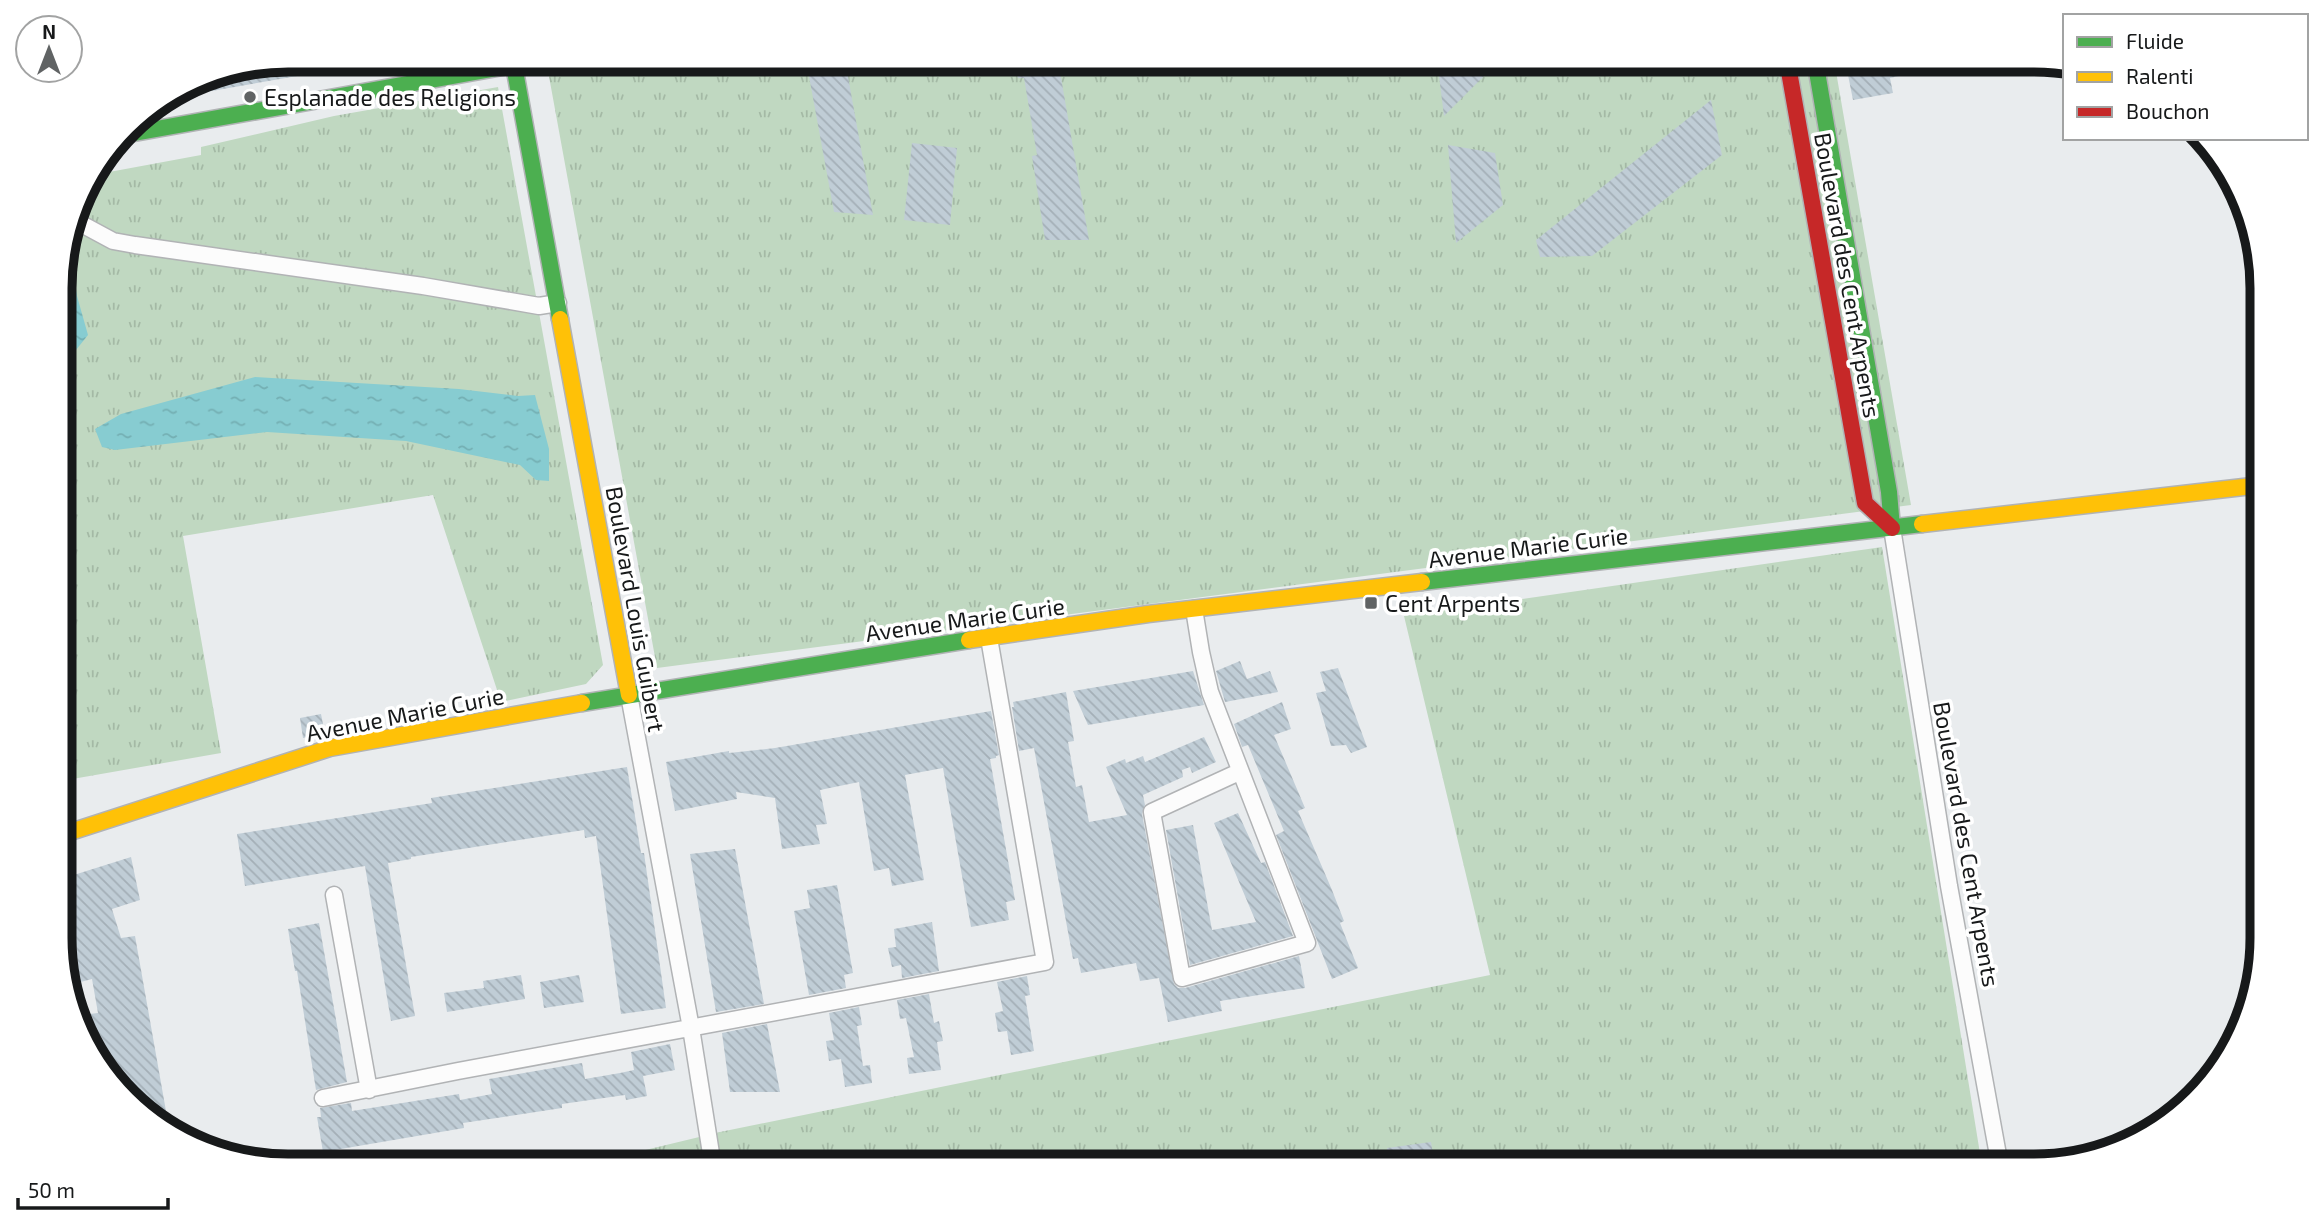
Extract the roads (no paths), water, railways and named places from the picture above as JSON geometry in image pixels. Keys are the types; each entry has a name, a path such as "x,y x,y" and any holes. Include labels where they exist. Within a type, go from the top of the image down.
{"main road":[{"path":"138,132 460,72"},
{"name":"Boulevard Louis Guibert","path":"516,72 629,695"},
{"name":"Boulevard des Cent Arpents","path":"1789,72 1865,503 1892,528"},
{"name":"Boulevard des Cent Arpents","path":"1817,72 1889,492 1892,528"},
{"name":"Avenue Marie Curie","path":"72,831 330,748 629,695 989,638 1194,609 2250,486"}],"street":[{"path":"81,224 113,241 135,245 382,280 539,306 558,303"},
{"name":"Boulevard des Cent Arpents","path":"1892,528 1950,886 1998,1154"},
{"path":"1194,609 1210,692 1307,943 1182,978 1152,811 1239,772"},
{"path":"323,1098 1045,962 989,638"},
{"name":"Boulevard Louis Guibert","path":"629,695 691,1028 711,1154"},
{"path":"334,895 369,1090"}],"water":[{"path":"72,272 77,296 88,335 72,355"},
{"path":"255,377 535,395 549,449 549,481 536,480 520,465 406,441 267,432 115,450 102,447 95,429 121,414"}],"place":[{"name":"Esplanade des Religions","path":"250,97"},
{"name":"Cent Arpents","path":"1371,603"}]}
